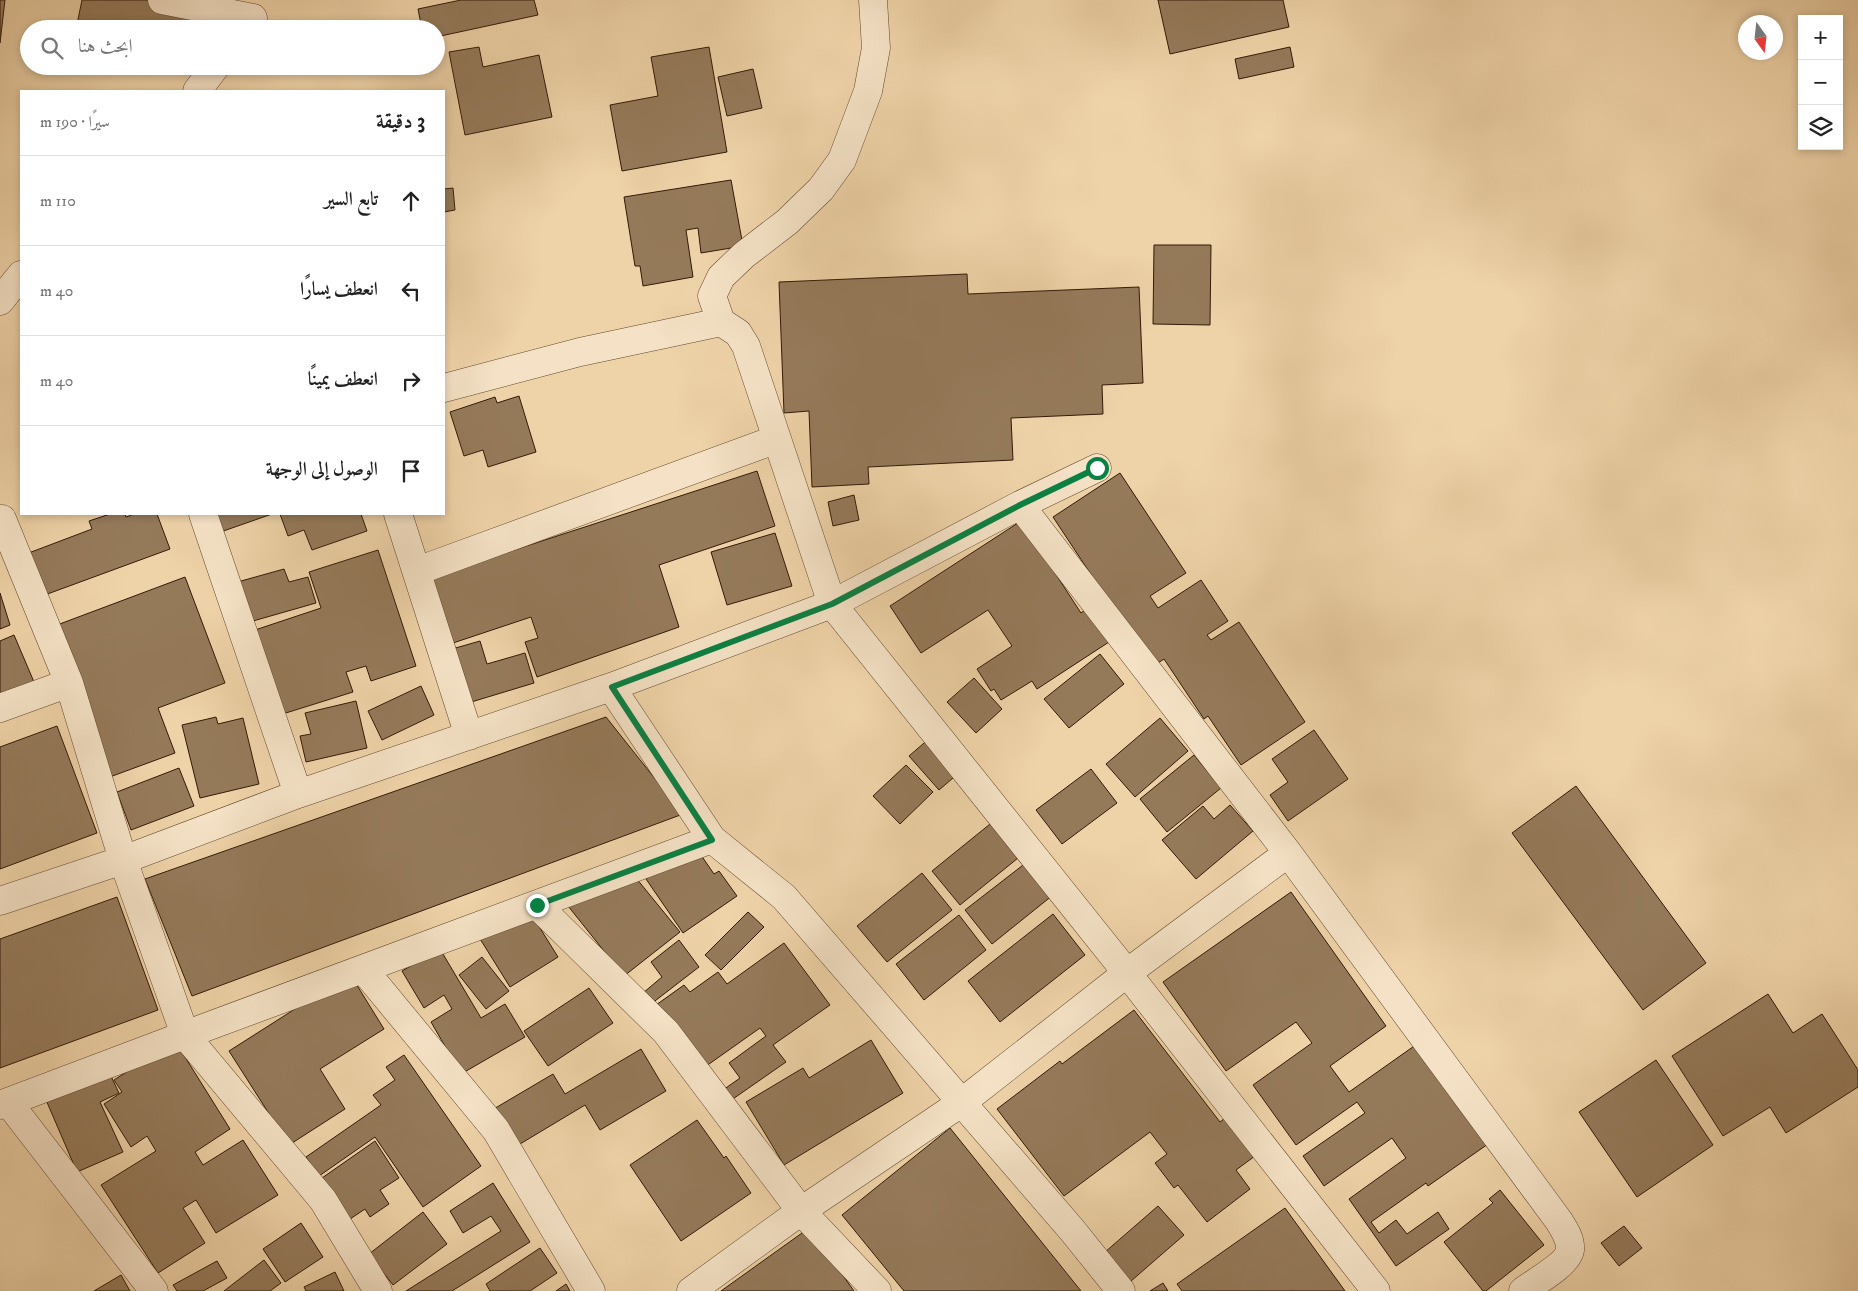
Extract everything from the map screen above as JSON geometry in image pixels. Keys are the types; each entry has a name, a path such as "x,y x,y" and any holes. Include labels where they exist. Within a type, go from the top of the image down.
{"street":[{"path":"162,0 253,16"},
{"path":"873,0 876,48 868,91 842,160 821,189 787,222 744,255 721,277 712,296 721,322 738,333 746,346 832,604 1127,973 1376,1291"},
{"path":"198,90 209,75"},
{"path":"0,302 20,276"},
{"path":"445,388 580,352 721,322"},
{"path":"417,571 778,439"},
{"path":"0,901 123,860 298,794 612,687 832,604 1020,505 1097,468"},
{"path":"1020,505 1288,853 1559,1221 1568,1236 1570,1250 1564,1261 1523,1291"},
{"path":"203,515 298,794"},
{"path":"398,515 469,736"},
{"path":"8,518 69,683 123,860 185,1035 323,1200 378,1291"},
{"path":"0,708 69,683"},
{"path":"612,687 712,840 784,897 1072,1230 1121,1291"},
{"path":"154,1291 4,1104 712,840"},
{"path":"691,1291 801,1211 961,1103 1127,973 1288,853"},
{"path":"537,905 666,1032 801,1211 877,1291"},
{"path":"363,969 496,1130 591,1291"}],"building":[{"path":"0,0 5,0 0,43"},
{"path":"82,0 199,0 194,20 78,20"},
{"path":"461,0 534,0 538,15 445,35 445,20 420,20 418,9"},
{"path":"1158,0 1283,0 1289,27 1170,54"},
{"path":"479,47 483,67 539,55 552,117 465,135 449,52"},
{"path":"709,47 727,152 622,171 610,105 658,96 651,57"},
{"path":"1290,47 1294,67 1239,79 1235,59"},
{"path":"753,69 762,108 727,116 718,77"},
{"path":"731,180 743,246 701,253 698,228 686,230 693,277 643,286 640,266 635,266 624,197"},
{"path":"453,188 455,210 445,212 445,189"},
{"path":"1154,245 1211,245 1210,325 1153,324"},
{"path":"967,274 968,294 1139,287 1143,383 1102,385 1103,414 1011,418 1013,460 868,467 869,484 812,487 809,411 784,413 779,282"},
{"path":"519,396 536,452 488,467 483,450 464,456 450,412 495,397 497,403"},
{"path":"757,471 775,526 659,565 679,627 537,677 525,642 538,638 531,617 450,644 428,578"},
{"path":"1120,473 1186,573 1150,596 1158,608 1201,580 1228,621 1207,635 1211,640 1239,622 1305,722 1241,765 1208,716 1204,719 1164,659 1152,667 1053,517"},
{"path":"854,495 859,520 833,526 828,502"},
{"path":"107,515 125,515 126,517 131,515 157,515 170,549 42,596 26,554 92,529 89,521"},
{"path":"205,515 269,515 212,535"},
{"path":"280,515 361,515 367,531 312,550 304,530 288,536"},
{"path":"1021,521 1081,613 1087,608 1109,642 1037,689 1032,681 1001,700 994,689 991,691 977,669 1012,646 988,610 921,653 890,606"},
{"path":"775,533 792,586 727,605 711,552"},
{"path":"378,550 416,666 371,681 366,666 346,672 353,692 273,717 246,633 321,608 309,572"},
{"path":"284,569 289,582 308,577 316,603 246,623 234,583"},
{"path":"185,577 225,683 158,708 175,753 107,778 49,628"},
{"path":"0,593 10,625 0,629"},
{"path":"14,635 37,689 0,704 0,641"},
{"path":"480,641 487,664 525,653 534,683 468,703 452,649"},
{"path":"1100,654 1124,684 1069,728 1044,699"},
{"path":"974,678 1002,709 976,733 947,702"},
{"path":"421,686 434,715 382,740 368,711"},
{"path":"356,701 367,748 306,762 300,736 311,734 305,713"},
{"path":"216,717 218,724 243,718 259,784 200,798 182,725"},
{"path":"606,717 683,814 192,996 145,879"},
{"path":"1160,718 1188,751 1135,797 1106,764"},
{"path":"57,726 97,833 0,869 0,747"},
{"path":"1314,730 1348,779 1288,821 1270,795 1288,782 1272,759"},
{"path":"931,737 960,772 939,790 909,756"},
{"path":"1194,755 1221,788 1167,832 1140,799"},
{"path":"906,765 933,792 900,824 873,796"},
{"path":"179,768 194,806 131,830 117,792"},
{"path":"1091,769 1117,803 1062,844 1036,810"},
{"path":"1576,786 1706,963 1643,1010 1512,833"},
{"path":"1230,805 1253,831 1196,879 1162,840 1203,806 1214,819"},
{"path":"995,820 1023,854 960,905 932,871"},
{"path":"694,845 714,874 719,871 737,896 683,933 646,879"},
{"path":"623,862 680,932 624,976 568,906"},
{"path":"1027,862 1053,895 992,944 965,910"},
{"path":"922,873 952,910 887,962 857,926"},
{"path":"1291,892 1386,1026 1330,1066 1349,1092 1417,1044 1488,1144 1428,1186 1426,1183 1371,1222 1379,1233 1396,1220 1407,1234 1438,1212 1449,1229 1396,1266 1349,1199 1406,1158 1392,1138 1324,1186 1303,1156 1365,1113 1357,1102 1296,1145 1253,1085 1312,1043 1296,1022 1226,1071 1163,982"},
{"path":"117,897 158,1010 0,1068 0,939"},
{"path":"525,904 558,957 510,987 477,934"},
{"path":"748,912 764,927 721,970 705,955"},
{"path":"1053,914 1085,955 1000,1022 968,981"},
{"path":"959,915 986,950 924,1000 896,964"},
{"path":"679,940 699,967 651,1004 643,993 662,977 651,962"},
{"path":"784,943 830,1005 773,1045 786,1062 730,1101 723,1090 740,1078 729,1063 766,1036 760,1028 702,1069 656,1005 684,985 690,992 718,972 727,984"},
{"path":"440,949 481,1018 505,1004 525,1037 461,1074 431,1022 452,1009 444,995 424,1008 402,971"},
{"path":"482,957 509,991 486,1009 459,975"},
{"path":"350,974 384,1029 320,1069 345,1109 289,1145 229,1051"},
{"path":"589,988 613,1023 548,1066 524,1031"},
{"path":"1768,994 1793,1033 1822,1014 1858,1070 1858,1087 1786,1133 1770,1107 1723,1136 1672,1056"},
{"path":"1134,1010 1220,1122 1225,1118 1255,1156 1236,1170 1250,1189 1207,1222 1178,1185 1174,1188 1155,1163 1167,1154 1150,1132 1064,1196 997,1109 1060,1061 1062,1064"},
{"path":"871,1040 903,1093 784,1165 746,1102 803,1068 809,1078"},
{"path":"175,1041 230,1129 195,1152 203,1165 243,1140 278,1195 216,1233 196,1200 183,1208 205,1243 158,1273 101,1185 156,1151 147,1136 131,1147 104,1104 122,1092 114,1080"},
{"path":"641,1049 666,1091 600,1130 585,1105 515,1147 492,1110 553,1074 565,1094"},
{"path":"404,1055 481,1166 423,1207 375,1137 319,1176 306,1157 381,1105 373,1095 395,1080 386,1067"},
{"path":"1656,1060 1713,1145 1637,1197 1579,1112"},
{"path":"109,1072 119,1093 100,1102 123,1152 77,1172 46,1100"},
{"path":"697,1120 724,1158 726,1156 751,1193 681,1241 630,1165"},
{"path":"950,1128 1081,1291 904,1291 842,1215"},
{"path":"375,1141 399,1178 380,1190 389,1204 370,1217 365,1209 350,1219 322,1178"},
{"path":"493,1183 530,1242 452,1291 406,1291 501,1231 491,1216 463,1233 450,1211"},
{"path":"1500,1190 1544,1245 1486,1291 1483,1291 1444,1242 1493,1203 1489,1199"},
{"path":"1158,1206 1184,1235 1123,1288 1097,1259"},
{"path":"1285,1208 1345,1291 1182,1291 1177,1284"},
{"path":"423,1212 447,1244 393,1285 369,1254"},
{"path":"301,1223 323,1257 285,1282 263,1249"},
{"path":"1624,1226 1642,1248 1619,1266 1601,1243"},
{"path":"809,1228 854,1291 721,1291"},
{"path":"540,1248 557,1273 530,1291 490,1291 486,1284"},
{"path":"264,1260 281,1283 270,1291 224,1291"},
{"path":"217,1261 227,1278 203,1291 177,1291 173,1285"},
{"path":"335,1272 344,1291 306,1291 304,1287"},
{"path":"121,1275 130,1291 94,1291"},
{"path":"1163,1283 1168,1291 1150,1291"},
{"path":"566,1284 570,1291 556,1291"}],"route":[{"path":"537,905 712,840 612,687 832,604 1020,505 1097,468"}]}
